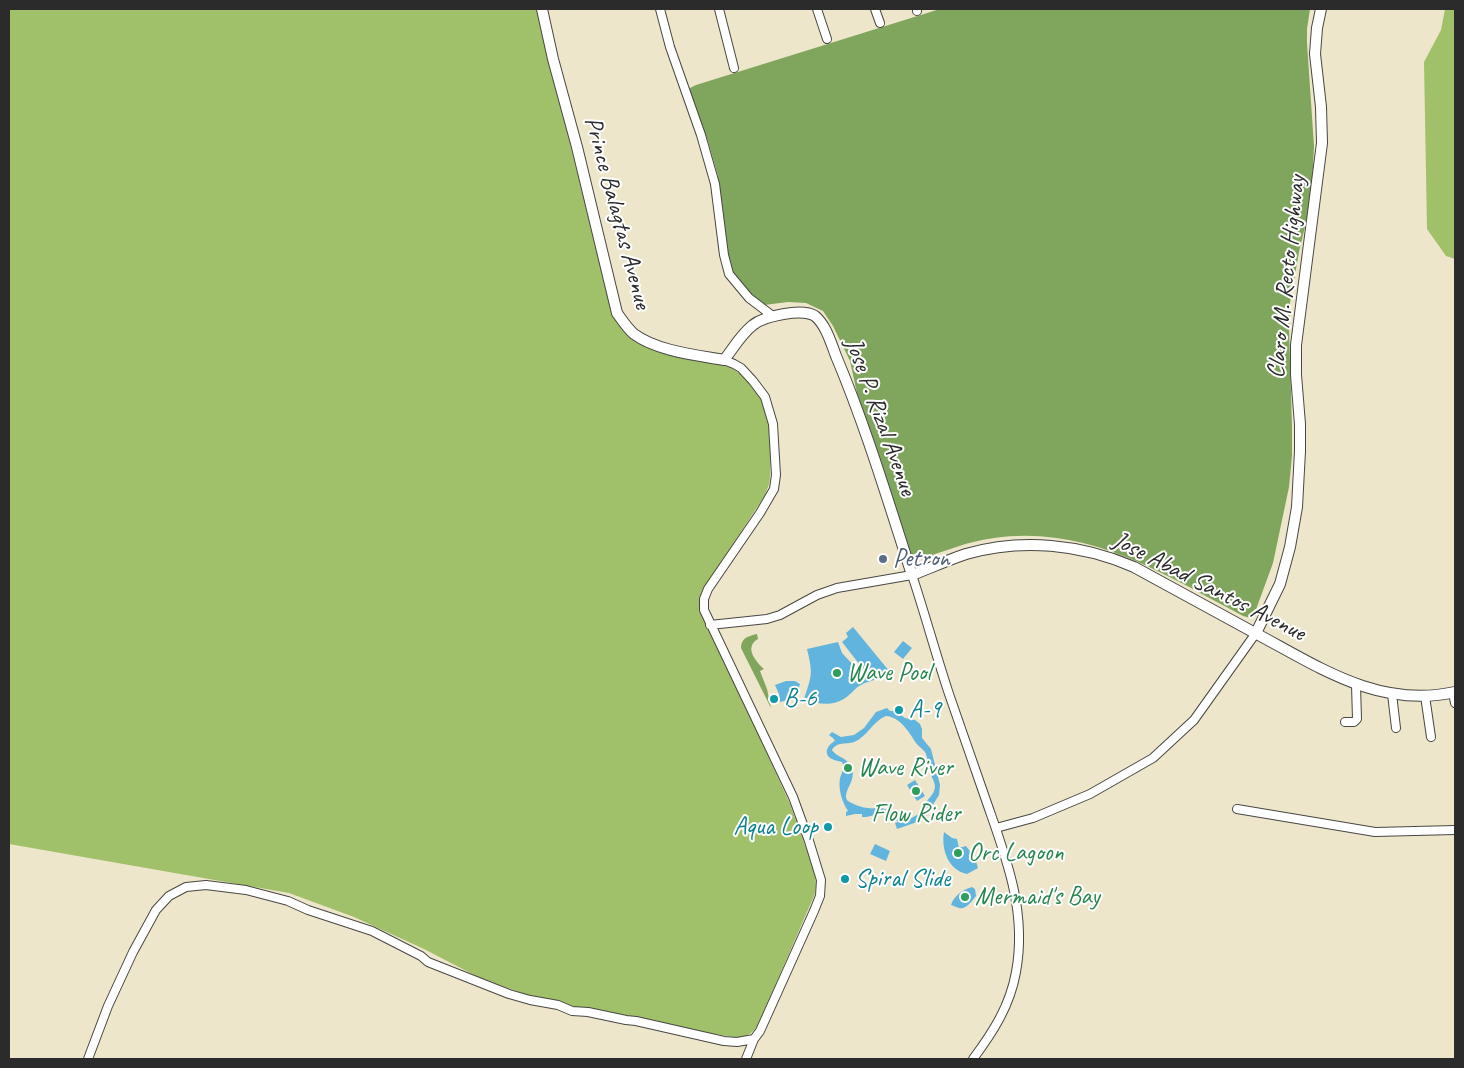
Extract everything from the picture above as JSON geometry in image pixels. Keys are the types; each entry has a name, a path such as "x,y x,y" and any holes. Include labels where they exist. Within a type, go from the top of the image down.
{"main road":[{"name":"Prince Balagtas Avenue","path":"542,9 617,313 624,324 634,334 644,340 673,350 724,360"},
{"name":"Claro M. Recto Highway","path":"1256,633 1282,578 1294,529 1298,497 1300,424 1296,375 1296,345 1322,143 1321,107 1315,54 1321,9"},
{"name":"Jose P. Rizal Avenue","path":"724,360 753,325 760,320 789,313 808,313 815,316 822,324 868,436 912,575"},
{"name":"Jose Abad Santos Avenue","path":"912,575 966,554 1000,547 1028,544 1088,551 1134,567 1321,668 1356,684 1392,694 1454,696"}],"street":[{"path":"660,9 670,47 701,135 715,184 724,255 729,274 749,298 774,317"},
{"path":"719,9 734,68"},
{"path":"817,9 826,39"},
{"path":"875,9 880,22"},
{"path":"724,360 741,368 754,381 765,397 773,424 776,475 774,489 760,513 705,594 704,610 793,797 821,880 820,896 760,1032 754,1039 746,1059"},
{"path":"710,625 767,619 780,615 803,601 837,588 912,575 949,694 996,828 1015,893 1019,922 1016,971 1010,997 1001,1018 973,1059"},
{"path":"996,828 1033,818 1090,794 1152,758 1194,720 1256,633"},
{"path":"1345,722 1354,722 1357,719 1356,684"},
{"path":"1392,694 1396,728"},
{"path":"1425,696 1430,737"},
{"path":"1237,809 1375,832 1455,830"},
{"path":"88,1059 108,1006 132,952 162,901 176,891 186,887 206,885 246,890 288,901 308,910 372,931 421,956 428,962 509,994 558,1005 572,1012 588,1012 636,1021 724,1041 737,1042 754,1039"}],"green space":[{"path":"9,9 537,9 610,306 624,329 733,369 756,390 767,412 770,458 769,485 765,495 707,584 706,619 790,804 814,870 816,886 814,896 758,1025 750,1034 739,1038 596,1014 530,996 478,977 424,949 354,917 289,893 9,844"},
{"path":"940,9 1310,9 1307,43 1314,146 1312,188 1290,303 1292,456 1289,487 1273,563 1254,615 1251,618 1243,616 1184,584 1124,556 1062,539 1029,536 985,539 921,559 911,557 860,407 850,361 833,326 823,311 806,303 788,302 764,305 751,297 731,271 718,176 708,141 689,92 690,88"},
{"path":"1445,9 1455,9 1455,259 1446,256 1427,229 1424,62 1441,30"},
{"path":"757,634 758,639 754,642 751,650 754,658 764,669 760,671 767,689 771,708 741,648 742,642 746,638"}],"water":[{"name":"Wave Pool","path":"853,627 890,672 883,677 859,686 839,702 821,704 804,699 811,674 807,649 838,642 842,653 856,668 860,668 860,665 842,642 848,637 846,633"},
{"path":"903,641 912,648 903,659 894,652"},
{"path":"786,681 795,681 800,684 796,698 780,702 775,685"},
{"name":"Wave River","path":"887,708 920,724 922,738 931,749 940,785 939,795 926,816 917,822 897,829 895,823 898,822 887,814 881,813 865,817 862,817 862,814 846,816 848,811 840,791 843,764 830,758 827,753 829,746 835,741 829,735 832,732 841,737 854,735 864,728 876,712","holes":["891,717 904,726 925,752 935,785 934,792 921,812 916,816 906,819 883,809 866,808 848,801 846,793 853,772 849,763 832,750 836,745 859,740 881,718"]},
{"name":"Flow Rider","path":"915,780 925,796 917,801 907,785"},
{"name":"Orc Lagoon","path":"944,832 957,839 959,848 966,846 975,858 978,868 967,874 955,868 945,852"},
{"path":"875,844 890,851 886,861 870,854"},
{"name":"Mermaid's Bay","path":"972,887 975,889 976,896 969,905 959,908 951,905 959,894"}],"place":[{"name":"Petron","path":"883,559"},
{"name":"Wave Pool","path":"837,673"},
{"name":"B-6","path":"774,699"},
{"name":"A-9","path":"899,710"},
{"name":"Wave River","path":"848,768"},
{"name":"Flow Rider","path":"916,791"},
{"name":"Aqua Loop","path":"828,827"},
{"name":"Orc Lagoon","path":"958,853"},
{"name":"Spiral Slide","path":"845,879"},
{"name":"Mermaid's Bay","path":"965,897"}]}
